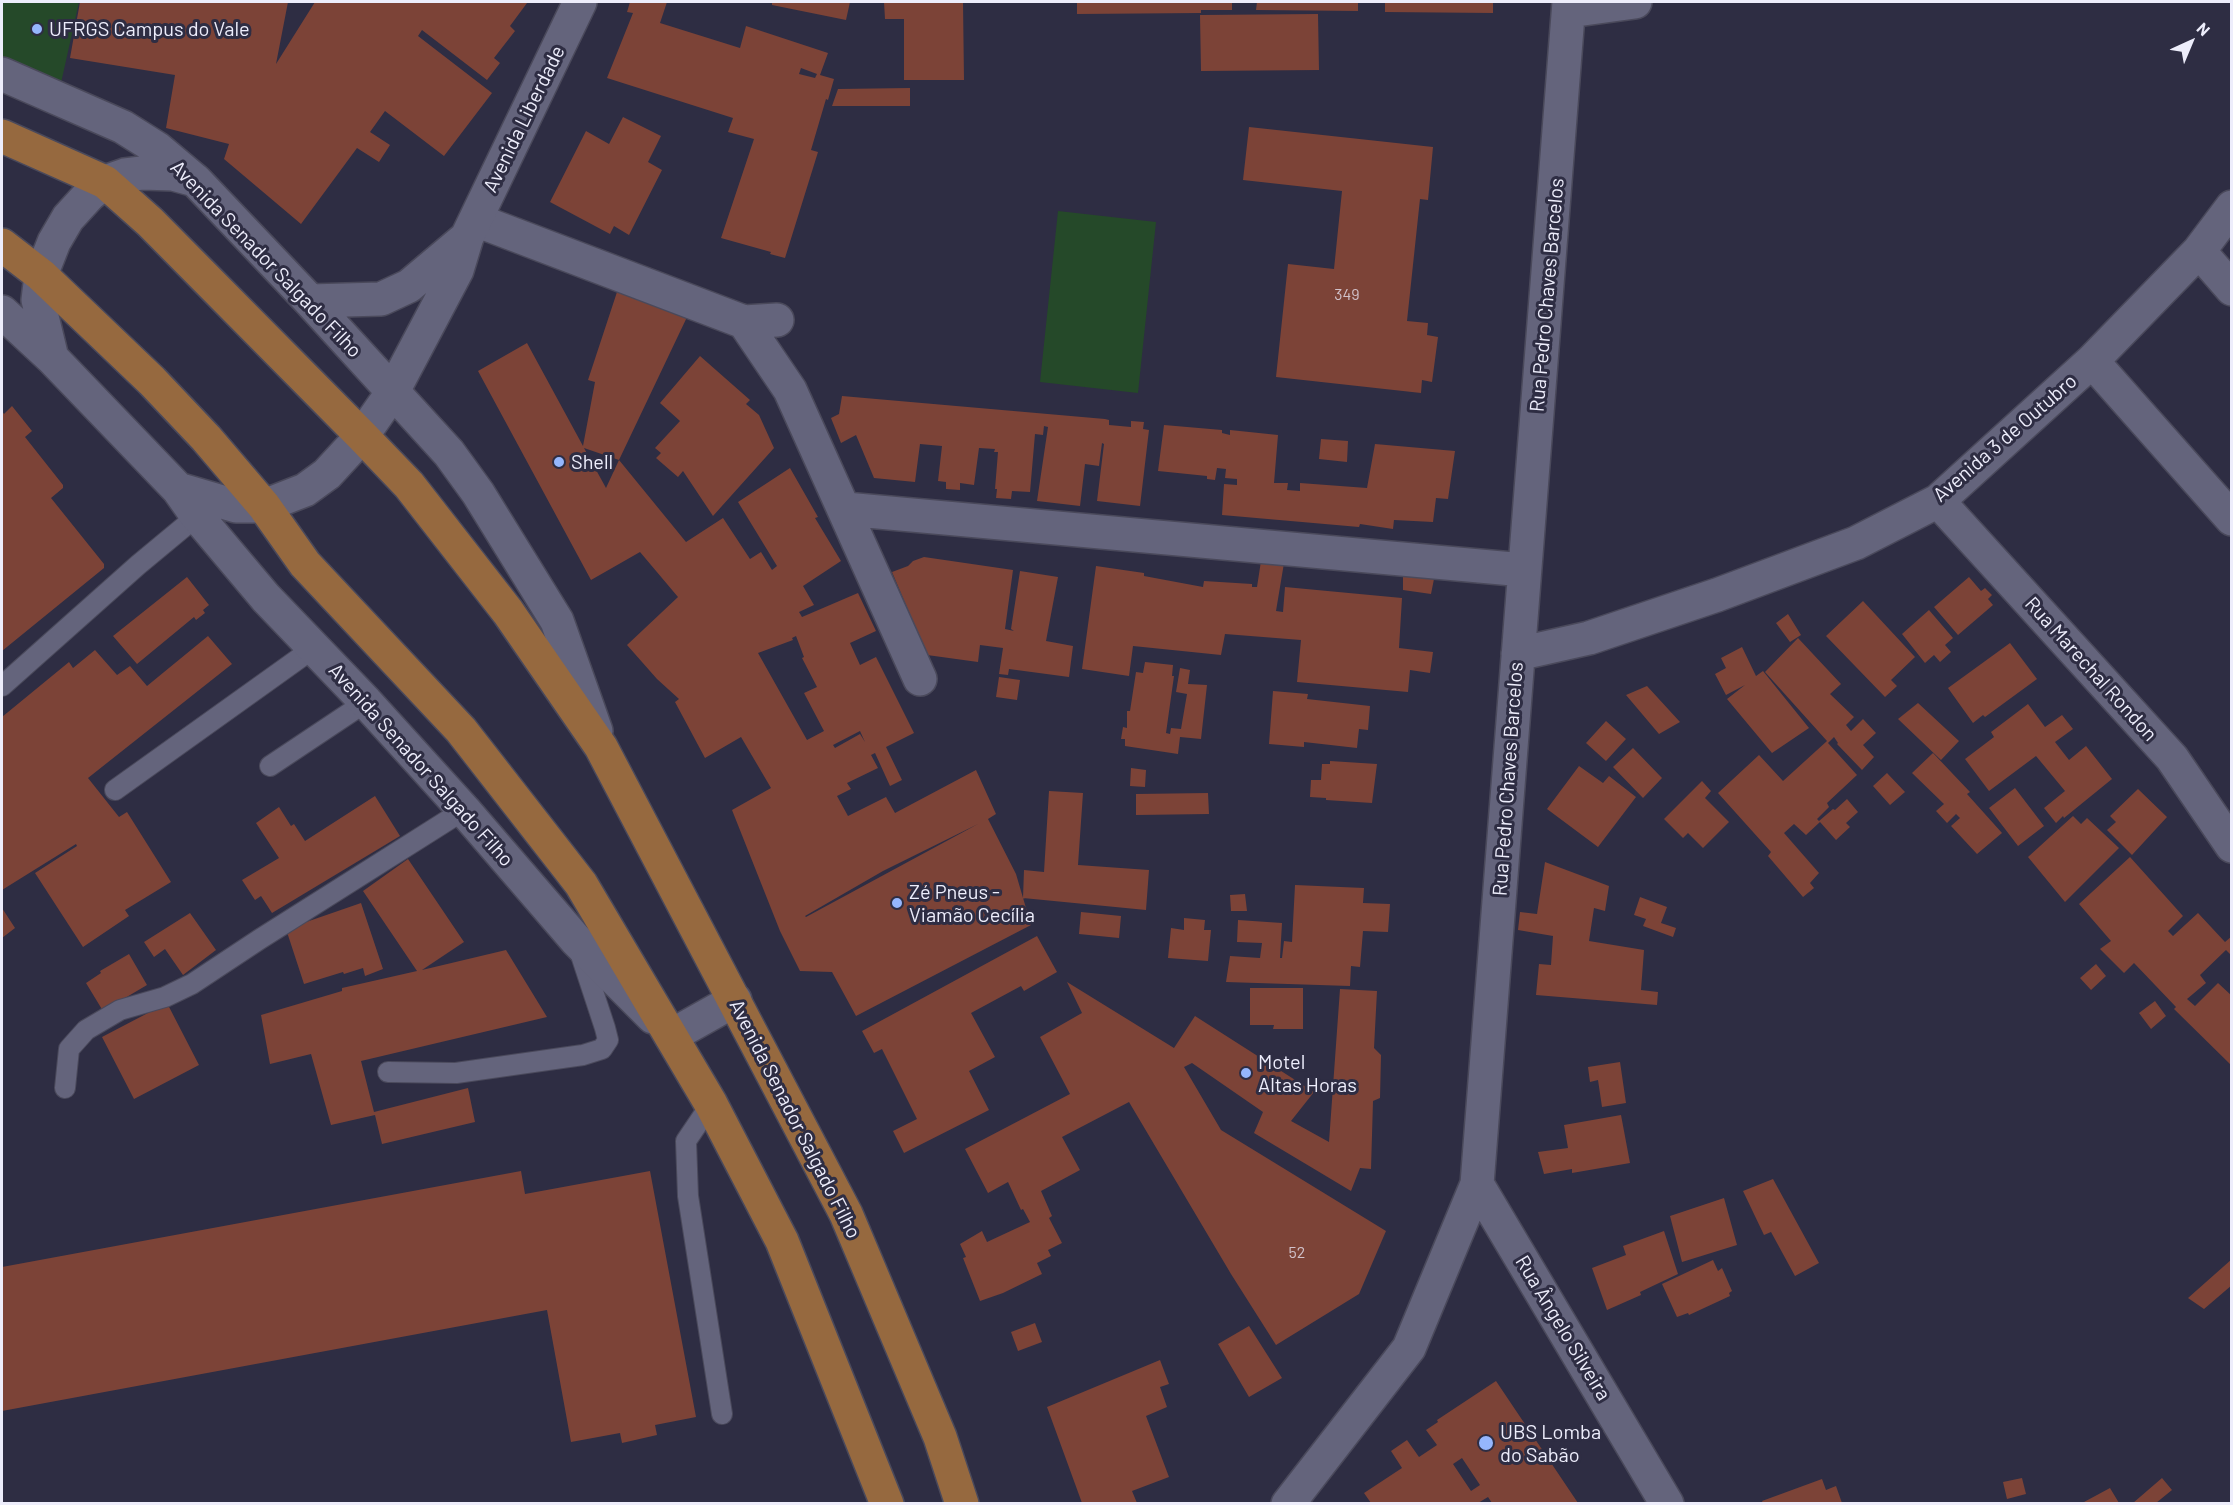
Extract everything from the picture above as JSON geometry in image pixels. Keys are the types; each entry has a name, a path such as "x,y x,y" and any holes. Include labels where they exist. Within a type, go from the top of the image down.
{"main road":[{"name":"Avenida Senador Salgado Filho","path":"2,136 105,182 150,222 409,485 501,603 601,747 846,1214 940,1437 962,1503"},
{"name":"Avenida Senador Salgado Filho","path":"2,245 41,275 152,381 206,438 264,506 305,564 461,730 581,884 711,1104 782,1241 887,1503"}],"street":[{"name":"Avenida Liberdade","path":"392,393 457,270 472,229 580,2"},
{"path":"1569,6 1635,2"},
{"name":"Rua Pedro Chaves Barcelos","path":"1288,1503 1409,1348 1477,1184 1569,6"},
{"name":"Avenida Senador Salgado Filho","path":"2,74 123,127 158,149 196,181 449,453 478,494 557,621 601,747"},
{"path":"52,358 38,300 41,275 54,242 68,218 89,195 105,182 125,175 173,174 196,181"},
{"name":"Avenida 3 de Outubro","path":"1518,654 1589,638 1717,596 1856,543 1938,501 2092,361 2199,251 2232,207"},
{"name":"Avenida Liberdade","path":"310,301 381,299 409,286 472,229"},
{"path":"472,229 744,322 777,321"},
{"path":"2199,251 2232,289"},
{"name":"Avenida Senador Salgado Filho","path":"4,318 52,358 178,489 197,516 266,598 315,647 464,810 576,940 671,1036"},
{"path":"744,322 790,390 920,679"},
{"path":"2092,361 2232,519"},
{"name":"Avenida Senador Salgado Filho","path":"178,489 236,506 264,506 305,490 327,474 362,436 392,393"},
{"name":"Rua Marechal Rondon","path":"1938,501 2172,758 2232,846"},
{"path":"845,509 1524,570"},
{"path":"671,1036 735,1000"},
{"name":"Rua Ângelo Silveira","path":"1477,1184 1667,1503"}],"lane":[{"path":"2,686 138,565 197,516"},
{"path":"115,790 315,647"},
{"path":"270,766 366,702"},
{"path":"65,1088 69,1049 86,1030 120,1010 165,997 192,984 464,810"},
{"path":"388,1072 456,1072 583,1055 602,1048 608,1040 576,940"},
{"path":"711,1104 686,1141 688,1196 722,1414"}],"green space":[{"name":"UFRGS Campus do Vale","path":"2,2 79,2 61,83 2,57"},
{"path":"1058,211 1156,222 1138,393 1040,382"}],"building":[{"path":"80,2 288,2 276,64 315,2 527,3 510,26 515,31 494,58 500,63 487,80 422,30 418,36 492,93 444,156 385,111 370,132 390,145 379,162 357,148 301,224 224,159 229,144 166,128 175,75 70,58"},
{"path":"630,2 667,2 660,23 740,48 746,26 828,53 820,75 834,79 811,150 818,152 785,258 721,238 754,139 728,132 733,118 607,78 633,13 627,12","holes":["801,68 817,74 815,78 799,74"]},
{"path":"772,2 850,2 846,20 772,5"},
{"path":"884,2 963,2 964,80 904,80 904,19 885,19"},
{"path":"1077,2 1232,2 1232,10 1201,10 1201,13 1077,14"},
{"path":"1257,2 1358,2 1358,11 1256,10"},
{"path":"1385,2 1493,2 1493,13 1385,12"},
{"path":"1318,14 1319,70 1201,71 1200,15"},
{"path":"910,88 910,106 832,106 838,89"},
{"path":"623,117 661,136 648,162 662,170 629,235 614,226 610,234 550,202 586,131 609,144"},
{"path":"1249,127 1433,147 1428,200 1420,199 1407,321 1428,323 1427,335 1438,337 1432,382 1422,380 1421,393 1276,377 1288,264 1334,269 1342,191 1243,180"},
{"path":"617,292 688,315 619,460 686,542 723,518 750,559 761,552 772,570 777,566 738,502 790,468 818,517 815,518 841,561 803,586 814,605 799,612 802,617 858,593 876,631 850,643 860,665 876,657 914,733 886,747 902,780 890,786 875,753 871,755 878,768 847,783 851,789 837,796 848,816 886,797 895,813 976,770 996,814 988,819 1016,874 1031,925 856,1016 832,972 800,971 780,931 732,810 771,788 741,737 705,758 675,702 679,699 657,679 627,645 678,597 640,552 591,580 478,371 527,343 583,446 595,382 588,380","holes":["584,448 619,460 606,488","796,636 804,657 802,658 817,687 804,693 824,731 807,740 758,653 793,640 792,638","860,731 865,742 860,734 835,748 833,745","978,824 805,916 883,871"]},
{"path":"700,356 750,400 746,404 759,415 774,448 713,516 683,471 678,477 656,458 661,453 655,448 680,421 660,403"},
{"path":"842,396 1105,419 1109,420 1109,425 1131,427 1131,421 1144,422 1143,429 1149,430 1140,506 1097,501 1104,444 1102,443 1099,466 1085,464 1080,506 1037,501 1048,427 1044,426 1043,435 1035,434 1030,492 1012,491 1011,499 996,498 998,452 994,452 995,449 979,448 974,485 960,483 960,490 946,489 946,482 938,481 942,446 920,444 915,482 874,478 856,435 841,443 831,418 839,414"},
{"path":"12,406 32,431 25,437 63,485 63,488 51,498 104,564 104,568 2,651 2,411 4,414"},
{"path":"1164,425 1222,430 1222,433 1230,435 1230,430 1278,435 1274,483 1288,483 1287,490 1300,491 1300,483 1367,488 1375,444 1455,451 1448,499 1436,498 1433,522 1394,520 1393,529 1360,524 1359,527 1222,515 1224,484 1237,485 1237,479 1225,478 1226,469 1217,468 1215,480 1207,479 1207,476 1158,471"},
{"path":"1321,439 1348,441 1347,462 1319,459"},
{"path":"924,557 1013,570 1005,629 1014,631 1011,629 1020,571 1058,577 1046,641 1073,646 1069,677 1009,669 1008,675 999,674 1003,648 980,645 978,662 927,655 892,572"},
{"path":"1261,561 1284,563 1276,611 1283,612 1285,587 1402,598 1399,648 1433,652 1430,673 1410,670 1408,692 1297,682 1301,640 1225,634 1221,655 1133,646 1129,676 1082,669 1096,566 1144,573 1144,576 1203,587 1204,581 1252,584 1252,587 1257,587"},
{"path":"1403,572 1435,574 1431,594 1403,590"},
{"path":"187,577 209,605 203,610 205,613 196,620 194,617 137,664 113,636"},
{"path":"1969,577 1981,591 1985,588 1992,595 1988,599 1993,605 1958,635 1934,607"},
{"path":"1863,601 1915,657 1891,680 1897,686 1885,697 1826,636"},
{"path":"1929,610 1953,638 1945,645 1951,652 1940,662 1934,655 1925,663 1902,634"},
{"path":"1788,614 1801,635 1790,642 1776,623"},
{"path":"208,636 232,664 88,778 119,817 127,812 171,882 125,910 129,916 83,947 35,873 77,846 76,844 2,890 2,717 69,662 73,668 95,650 117,675 130,666 147,686"},
{"path":"1798,638 1841,684 1830,694 1854,717 1846,725 1851,731 1863,719 1876,733 1863,745 1874,757 1862,770 1837,744 1834,737 1828,743 1857,775 1827,803 1829,807 1817,819 1820,822 1806,835 1794,824 1784,833 1819,873 1810,883 1814,888 1803,897 1768,856 1771,852 1718,793 1759,755 1783,781 1827,741 1765,672"},
{"path":"2010,643 2037,679 1985,717 1983,715 1973,723 1948,688"},
{"path":"1742,647 1756,676 1763,671 1809,728 1772,753 1727,699 1745,685 1726,695 1715,674 1726,668 1721,658"},
{"path":"1145,662 1173,665 1172,676 1174,676 1166,733 1170,734 1171,728 1181,729 1187,694 1176,692 1180,668 1190,670 1188,684 1207,685 1201,739 1180,737 1178,754 1125,746 1125,739 1121,739 1123,727 1127,728 1127,711 1130,711 1136,672 1143,673"},
{"path":"999,677 1020,680 1017,700 996,697"},
{"path":"1647,686 1680,722 1659,734 1626,695"},
{"path":"1273,691 1308,694 1307,699 1370,706 1368,730 1359,729 1357,748 1304,742 1304,747 1269,744"},
{"path":"1918,703 1959,741 1941,760 1898,719"},
{"path":"2028,704 2045,727 2062,715 2073,729 2055,742 2069,760 2086,746 2112,779 2056,823 2044,808 2065,791 2036,756 1989,791 1965,759 1994,737 1991,732"},
{"path":"1606,721 1626,739 1606,761 1586,743"},
{"path":"1633,748 1662,778 1643,798 1613,767"},
{"path":"1933,753 1970,792 1967,794 2002,833 1977,854 1951,826 1960,818 1956,814 1947,823 1936,811 1944,804 1912,773"},
{"path":"1330,761 1377,764 1372,803 1310,797 1311,780 1321,780 1322,764 1330,764"},
{"path":"1579,766 1603,783 1609,776 1636,797 1598,847 1547,809"},
{"path":"1131,768 1146,770 1145,787 1130,786"},
{"path":"1887,773 1905,792 1890,805 1873,786"},
{"path":"1702,781 1711,791 1705,798 1729,822 1703,848 1688,833 1683,838 1664,819"},
{"path":"2015,788 2044,826 2018,846 1989,808"},
{"path":"2138,789 2167,817 2132,855 2107,830 2116,822 2110,816"},
{"path":"1049,791 1083,793 1078,865 1149,870 1146,910 1023,898 1024,870 1044,872"},
{"path":"1208,793 1209,814 1136,815 1136,794"},
{"path":"375,796 400,836 272,913 261,896 255,900 242,880 279,858 256,823 279,807 291,826 294,824 305,841"},
{"path":"1847,799 1858,812 1846,823 1850,827 1836,840 1819,821"},
{"path":"2073,816 2081,824 2087,818 2119,848 2065,902 2028,857"},
{"path":"2130,857 2183,916 2168,931 2173,936 2198,913 2225,942 2232,936 2232,956 2226,950 2200,975 2206,983 2187,999 2195,1006 2218,983 2232,996 2232,1066 2174,1009 2176,1007 2134,963 2124,973 2100,949 2111,941 2079,904"},
{"path":"408,859 464,942 422,970 506,950 547,1017 361,1061 374,1112 468,1088 475,1122 382,1144 375,1115 331,1125 311,1054 270,1064 261,1015 342,991 342,988 417,971 363,891"},
{"path":"1545,862 1609,886 1605,911 1594,908 1589,941 1644,950 1641,990 1658,992 1657,1005 1536,995 1539,964 1551,965 1553,936 1518,930 1520,912 1537,914"},
{"path":"1295,885 1364,888 1363,903 1390,904 1388,932 1363,931 1360,967 1351,966 1350,986 1226,982 1230,956 1260,958 1262,943 1237,942 1238,920 1282,923 1280,958 1282,958 1284,941 1292,942"},
{"path":"1245,894 1247,911 1231,911 1230,895"},
{"path":"1640,897 1667,907 1661,923 1676,928 1673,937 1643,926 1646,919 1634,915"},
{"path":"361,903 383,969 365,976 363,968 304,984 286,929"},
{"path":"2,908 15,928 2,938"},
{"path":"1081,912 1121,916 1119,938 1079,934"},
{"path":"190,913 216,950 183,975 165,949 154,957 144,942"},
{"path":"1184,918 1205,920 1204,930 1211,930 1208,961 1168,958 1171,928 1184,930"},
{"path":"1037,936 1057,972 1024,991 1021,986 971,1013 995,1057 969,1071 989,1110 904,1153 893,1131 917,1119 882,1049 874,1053 862,1031"},
{"path":"129,954 147,985 103,1011 86,983 101,973 100,971"},
{"path":"2096,964 2106,976 2091,990 2080,978"},
{"path":"1067,982 1174,1048 1195,1016 1314,1092 1291,1121 1329,1142 1340,989 1377,991 1374,1048 1381,1055 1380,1098 1373,1101 1371,1169 1360,1168 1351,1191 1254,1133 1263,1112 1192,1063 1184,1067 1221,1130 1386,1231 1359,1294 1276,1345 1129,1102 1062,1137 1080,1170 1041,1191 1052,1216 1049,1218 1062,1243 1048,1250 1051,1256 1037,1263 1042,1274 1003,1293 980,1301 963,1258 966,1257 960,1244 982,1231 987,1242 1030,1222 1023,1209 1021,1210 1008,1182 988,1193 965,1149 1070,1094 1040,1037 1082,1013"},
{"path":"1250,988 1303,988 1303,1029 1273,1029 1274,1025 1250,1025"},
{"path":"2155,1001 2166,1016 2151,1029 2139,1013"},
{"path":"167,1003 199,1065 134,1099 102,1037"},
{"path":"1620,1062 1626,1103 1602,1107 1598,1080 1590,1082 1588,1067"},
{"path":"1621,1115 1630,1163 1572,1173 1572,1169 1544,1174 1538,1152 1568,1148 1564,1125"},
{"path":"521,1171 525,1194 650,1171 696,1417 655,1425 657,1435 622,1443 620,1433 571,1442 547,1310 2,1411 2,1267"},
{"path":"1773,1179 1819,1263 1795,1276 1771,1232 1764,1235 1743,1191"},
{"path":"1724,1198 1737,1245 1682,1262 1670,1216"},
{"path":"1664,1231 1678,1274 1640,1292 1641,1295 1607,1310 1592,1268 1626,1255 1623,1246"},
{"path":"2232,1259 2232,1285 2204,1309 2188,1298"},
{"path":"1713,1260 1718,1271 1722,1268 1732,1291 1729,1293 1730,1296 1689,1315 1688,1313 1677,1317 1662,1284"},
{"path":"1035,1323 1042,1342 1018,1351 1011,1332"},
{"path":"1249,1326 1282,1378 1249,1397 1218,1344"},
{"path":"1160,1360 1169,1384 1160,1387 1167,1407 1146,1416 1169,1477 1132,1491 1137,1503 1082,1503 1047,1407"},
{"name":"UBS Lomba do Sabão","path":"1496,1381 1578,1503 1492,1503 1488,1497 1478,1503 1371,1503 1364,1493 1402,1468 1391,1451 1407,1440 1419,1457 1437,1445 1426,1430 1438,1422 1437,1420","holes":["1462,1458 1480,1485 1471,1491 1453,1464"]},
{"path":"2022,1478 2026,1494 2007,1499 2003,1482"},
{"path":"2162,1478 2172,1490 2156,1503 2133,1503"},
{"path":"1822,1479 1826,1490 1836,1486 1842,1503 1763,1503 1762,1501"},
{"path":"2110,1488 2119,1503 2084,1502"}],"place":[{"name":"UFRGS Campus do Vale","path":"37,29"},
{"name":"Shell","path":"559,462"},
{"name":"Zé Pneus - Viamão Cecília","path":"897,903"},
{"name":"Motel Altas Horas","path":"1246,1073"},
{"name":"UBS Lomba do Sabão","path":"1486,1443"}]}
